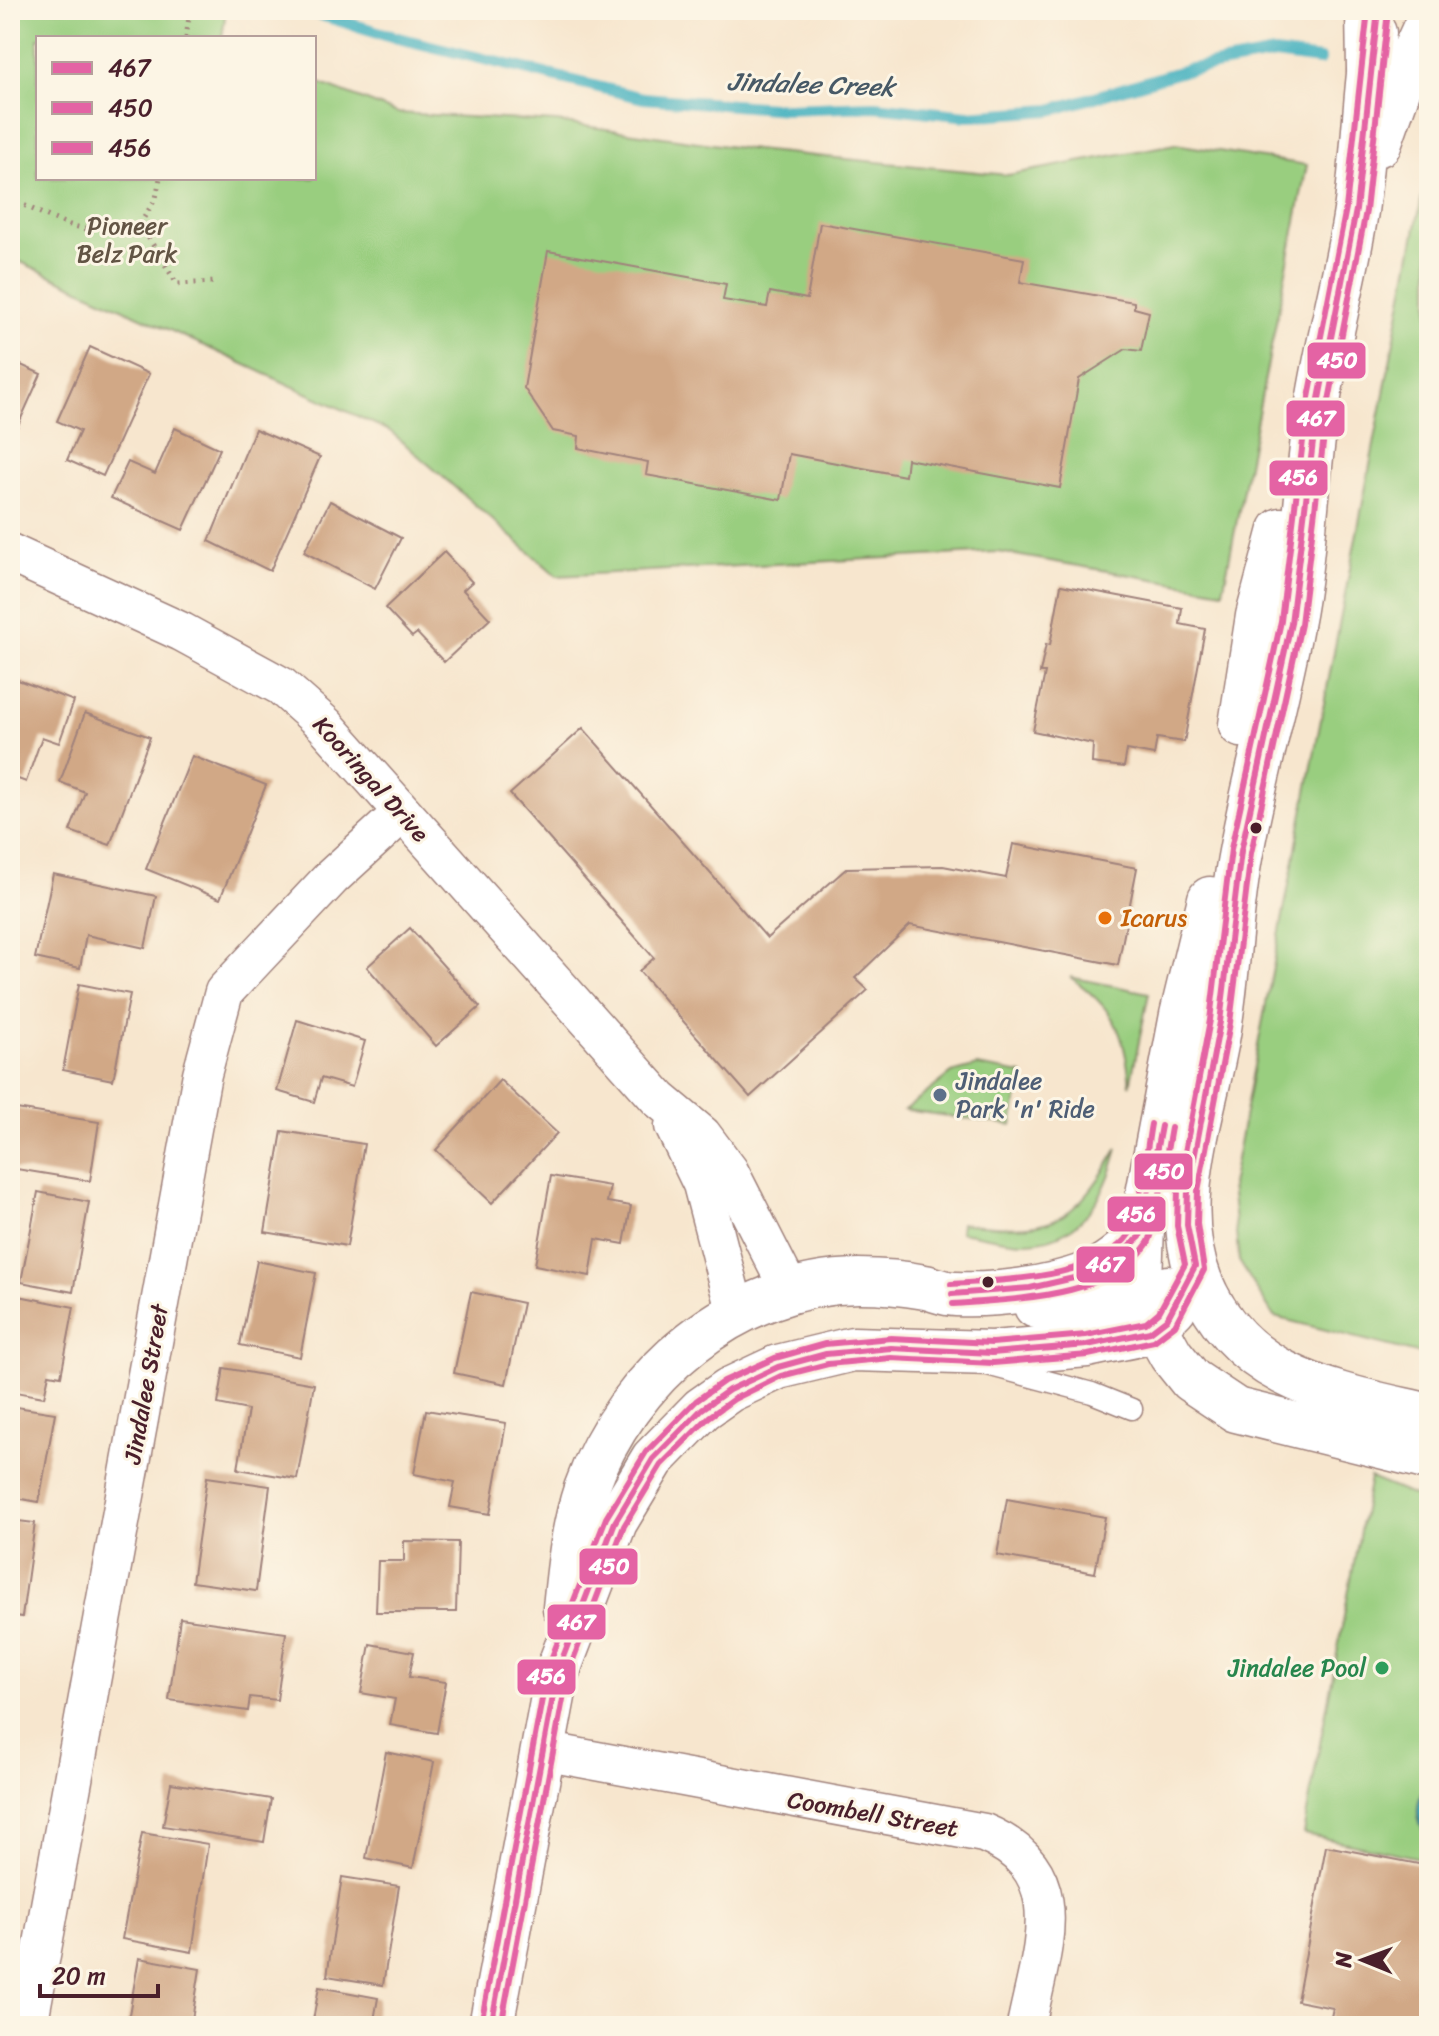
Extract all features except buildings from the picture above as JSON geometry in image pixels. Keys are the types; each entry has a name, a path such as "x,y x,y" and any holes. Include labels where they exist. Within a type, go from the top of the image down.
{"main road":[{"path":"1368,10 1369,69"},
{"path":"1378,10 1369,69 1356,210 1288,554 1291,623 1182,1015 1140,1237 1139,1273 1150,1314 1191,1380 1236,1410 1429,1458"},
{"path":"1356,210 1403,76 1429,19"},
{"path":"1235,828 1220,1022 1188,1190 1187,1225 1195,1266 1215,1311 1233,1336 1283,1376 1332,1393 1429,1416"},
{"path":"953,1294 1030,1288 1087,1275 1115,1259 1140,1237"},
{"path":"558,1670 615,1522 653,1459 702,1409 729,1390 778,1367 853,1349 992,1353 1131,1338 1150,1314 1180,1299 1195,1266"},
{"path":"491,2026 558,1670 573,1541 586,1490 600,1458 619,1421 643,1388 697,1339 736,1314 791,1293 857,1281 898,1283 1042,1306 1150,1314"},
{"path":"778,1367 791,1293"},
{"path":"736,1314 778,1367"}],"street":[{"name":"Kooringal Drive","path":"10,553 182,632 281,686 325,725 659,1099 702,1135 716,1177 736,1314"},
{"name":"Jindalee Street","path":"28,2026 202,1074 224,992 332,877 402,813"},
{"name":"Kooringal Drive","path":"716,1177 791,1293"},
{"name":"Coombell Street","path":"543,1751 984,1833 1000,1840 1031,1865 1041,1881 1045,1915 1026,2026"}],"lane":[{"path":"952,1352 1024,1376 1092,1393 1132,1409"}],"path":[{"path":"186,36 190,10"},
{"path":"10,199 85,231 107,231 140,224 156,198 160,180"},
{"path":"140,224 177,284 215,282"}],"green space":[{"name":"Pioneer Belz Park","path":"10,10 226,10 222,36 36,36 36,180 316,180 316,82 398,113 556,122 755,150 1008,175 1175,144 1307,165 1223,591 998,552 557,576 390,431 10,257"},
{"path":"1429,160 1429,1356 1274,1317 1239,1261 1231,1185"},
{"path":"1070,977 1149,993 1130,1085 1125,1050 1115,1022 1097,999"},
{"path":"977,1066 1022,1074 1012,1125 905,1110 952,1073"},
{"path":"1118,1148 1098,1199 1075,1225 1060,1234 1023,1242 960,1232 961,1223 1017,1227 1056,1219 1086,1195"},
{"name":"Jindalee Pool","path":"1370,1478 1429,1502 1429,1860 1303,1834"}],"water":[{"path":"1429,1782 1429,1838 1420,1824 1418,1810"}],"waterway":[{"name":"Jindalee Creek","path":"304,10 398,38 643,98 786,109 875,106 967,116 1051,110 1186,70 1275,54 1320,60"}],"transit line":[{"name":"456","path":"481,2024 548,1667 606,1518 646,1452 696,1401 724,1381 775,1358 825,1344 891,1338 992,1343 1086,1335 1146,1323 1159,1312 1185,1264 1177,1226 1178,1189 1210,1020 1231,849 1281,621 1307,408 1346,208 1368,10"},
{"name":"467","path":"491,2026 558,1670 615,1522 653,1459 702,1409 729,1390 778,1367 826,1354 891,1348 992,1353 1087,1345 1150,1332 1167,1319 1195,1266 1187,1225 1188,1190 1220,1022 1241,851 1291,623 1317,409 1356,210 1378,10"},
{"name":"450","path":"501,2026 568,1673 624,1526 661,1465 709,1417 734,1399 781,1376 828,1364 891,1358 993,1363 1088,1355 1154,1341 1175,1325 1204,1270 1197,1224 1198,1191 1230,1023 1251,853 1301,624 1327,411 1366,211 1388,11"},
{"name":"456","path":"951,1284 1048,1275 1073,1269 1115,1249 1133,1225 1151,1124"},
{"name":"467","path":"952,1294 1030,1288 1087,1275 1115,1259 1140,1237 1161,1126"},
{"name":"450","path":"953,1304 1058,1293 1085,1286 1131,1261 1151,1236 1171,1128"}],"place":[{"name":"Icarus","path":"1105,918"},
{"name":"Jindalee Park 'n' Ride","path":"940,1095"},
{"name":"Jindalee Pool","path":"1382,1668"}]}
